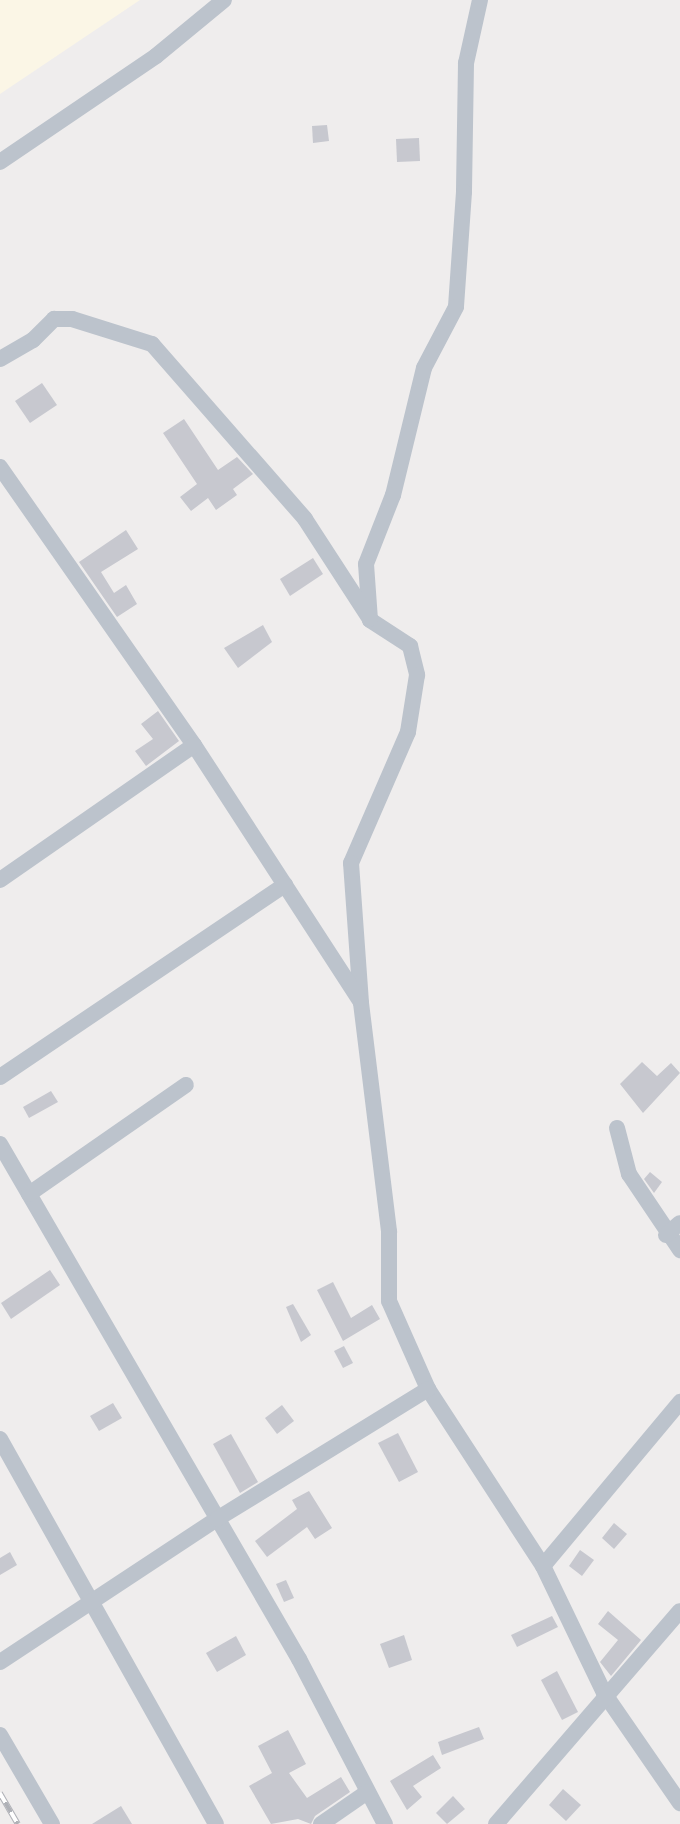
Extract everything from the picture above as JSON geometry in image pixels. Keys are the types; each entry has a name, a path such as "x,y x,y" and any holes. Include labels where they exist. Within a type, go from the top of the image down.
{"street":[{"path":"0,162 156,56 224,0"},
{"path":"370,620 366,564 393,495 424,368 456,307 464,192 466,62 480,0"},
{"path":"0,359 33,340 54,319 72,319 152,344 305,519 370,620 410,646 417,675 408,732 351,862 361,1003 389,1232 389,1301 428,1389 543,1566 604,1693 680,1803"},
{"path":"0,467 194,745 361,1003"},
{"path":"0,880 194,745"},
{"path":"0,1077 285,886"},
{"path":"29,1194 186,1085"},
{"path":"617,1128 629,1174 666,1236 680,1250"},
{"path":"0,1144 299,1659 366,1793 385,1824"},
{"path":"666,1236 680,1223"},
{"path":"0,1662 217,1519 428,1389"},
{"path":"543,1566 680,1402"},
{"path":"0,1438 216,1824"},
{"path":"496,1824 604,1693 680,1611"},
{"path":"0,1735 52,1824"},
{"path":"321,1824 366,1793"}],"shaded area":[{"path":"0,0 140,0 0,94"}],"building":[{"path":"327,125 329,141 313,143 312,126"},
{"path":"419,138 420,161 397,162 396,139"},
{"path":"42,383 57,405 30,423 15,401"},
{"path":"184,419 218,470 237,457 253,474 233,489 237,495 216,510 208,498 191,511 180,497 197,484 163,433"},
{"path":"126,530 138,549 101,572 114,593 126,585 137,604 117,617 79,562"},
{"path":"313,558 323,574 290,596 280,579"},
{"path":"263,625 272,642 238,668 224,648"},
{"path":"158,711 179,741 146,766 135,751 153,739 141,724"},
{"path":"642,1062 657,1076 671,1063 680,1073 643,1113 620,1084"},
{"path":"51,1091 58,1102 29,1118 23,1107"},
{"path":"650,1172 662,1182 654,1193 644,1179"},
{"path":"50,1270 60,1285 11,1319 1,1303"},
{"path":"333,1282 351,1318 372,1305 380,1319 343,1341 317,1290"},
{"path":"293,1304 311,1335 301,1342 286,1307"},
{"path":"344,1346 353,1363 343,1368 334,1351"},
{"path":"113,1403 122,1418 99,1431 90,1416"},
{"path":"282,1405 294,1421 277,1434 265,1418"},
{"path":"398,1433 418,1472 399,1482 378,1443"},
{"path":"231,1434 258,1482 240,1493 213,1444"},
{"path":"309,1491 332,1528 315,1539 307,1527 267,1557 255,1541 297,1509 292,1500"},
{"path":"614,1523 627,1534 614,1549 602,1538"},
{"path":"580,1550 594,1560 582,1576 569,1566"},
{"path":"10,1552 17,1565 0,1575 0,1558"},
{"path":"286,1580 294,1598 284,1602 276,1584"},
{"path":"608,1611 641,1640 611,1676 600,1662 618,1640 598,1624"},
{"path":"552,1616 558,1627 517,1647 511,1635"},
{"path":"404,1635 412,1660 389,1668 380,1644"},
{"path":"236,1636 246,1655 217,1672 206,1653"},
{"path":"557,1671 578,1712 562,1720 541,1680"},
{"path":"479,1727 484,1739 442,1755 438,1742"},
{"path":"288,1730 306,1764 289,1773 307,1798 341,1777 350,1792 315,1816 311,1824 298,1819 271,1824 249,1786 272,1773 258,1746"},
{"path":"433,1755 441,1768 413,1786 422,1797 407,1810 390,1781"},
{"path":"563,1789 581,1805 566,1821 549,1805"},
{"path":"453,1796 465,1809 447,1824 436,1813"},
{"path":"121,1806 132,1824 92,1824"}],"railway":[{"path":"0,1793 18,1824"}]}
